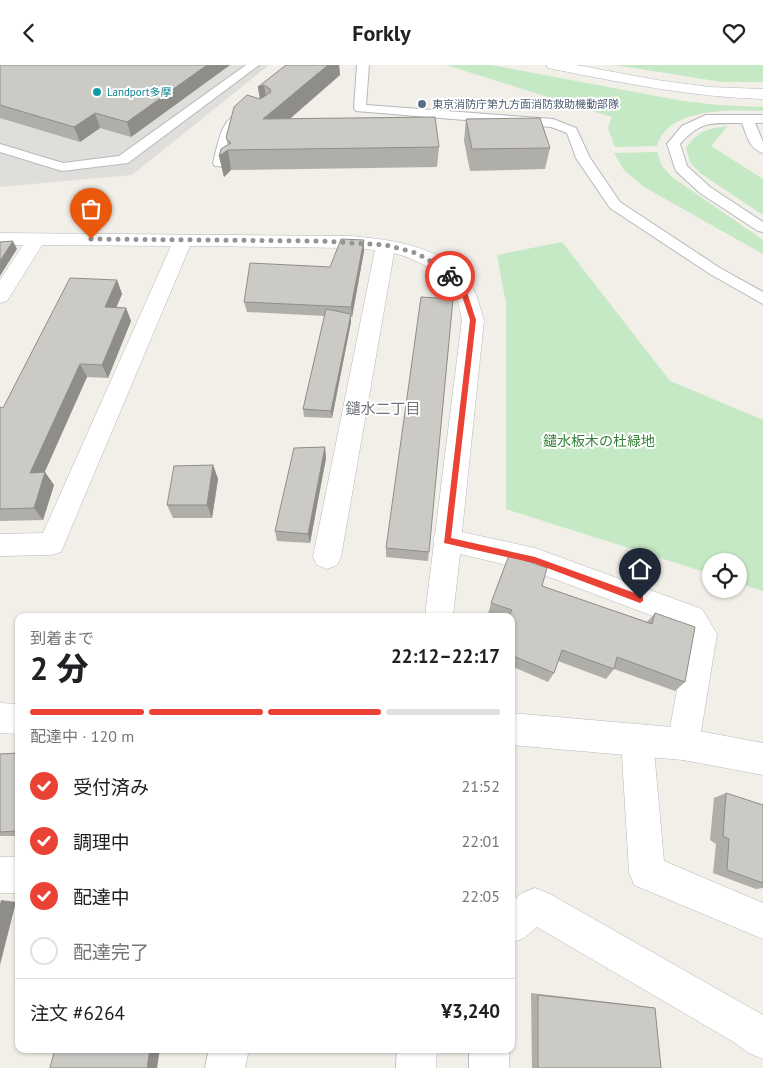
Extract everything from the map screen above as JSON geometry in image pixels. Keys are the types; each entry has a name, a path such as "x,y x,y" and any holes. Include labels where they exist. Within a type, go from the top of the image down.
{"street":[{"path":"553,65 684,89 763,95"},
{"path":"0,239 183,239 350,242 386,245 416,253 443,268 463,289 473,320 446,540 439,613"},
{"path":"0,296 36,239"},
{"path":"0,545 51,544 183,239"},
{"path":"327,557 386,245"},
{"path":"446,540 535,560 692,618 702,634 683,744"},
{"path":"0,718 15,719"},
{"path":"515,729 683,744 763,759"},
{"path":"637,739 647,872 763,921"},
{"path":"0,875 15,875"},
{"path":"515,922 535,906 746,1027 763,1039"},
{"path":"225,1068 228,1053"},
{"path":"416,1068 417,1053"},
{"path":"489,1053 489,1068"}],"lane":[{"path":"0,148 62,167 123,160 253,65"},
{"path":"363,65 360,108 553,123 572,131 583,157 615,205 715,271 763,299"},
{"path":"226,163 220,163 230,125 248,109"},
{"path":"763,119 706,119 686,129 673,144 680,168 705,190 763,228"},
{"path":"747,119 756,143 763,149"}],"shaded area":[{"path":"0,65 269,65 132,175 0,187"}],"green space":[{"path":"446,65 491,65 683,101 763,107 763,111 718,111 702,114 674,124 663,133 657,146 615,147 608,128 612,117"},
{"path":"615,65 763,65 763,82 722,82"},
{"path":"728,126 711,146 763,179 763,215 700,173 690,162 686,148 695,137 704,131"},
{"path":"657,152 662,166 672,177 763,240 763,254 644,187 624,170 614,153"},
{"name":"鑓水板木の杜緑地","path":"562,242 670,381 763,420 763,591 747,586 747,553 702,553 702,571 506,509 506,303 497,255"}],"building":[{"name":"Landport多摩","path":"0,65 207,65 127,122 95,113 74,127 0,105"},
{"path":"286,65 328,65 263,119 435,117 439,147 228,150 219,156 221,149 231,143 226,138 234,107 247,95 260,99 271,92 264,85 258,87"},
{"path":"540,118 550,148 472,149 466,119"},
{"path":"341,239 364,240 351,307 244,302 250,263 330,267"},
{"path":"13,241 0,261 0,242"},
{"path":"70,278 117,280 105,307 126,308 102,365 80,364 30,473 45,472 34,508 0,509 0,407 3,408"},
{"path":"421,297 453,299 429,552 386,548"},
{"path":"326,309 351,314 331,411 303,409"},
{"path":"325,447 308,534 275,531 294,448"},
{"path":"213,465 207,505 167,505 174,466"},
{"path":"509,555 547,568 542,586 652,624 655,613 695,627 685,682 617,657 614,669 562,650 554,673 515,657 515,613 510,613 512,610 491,603"},
{"path":"15,753 15,831 0,832 0,754"},
{"path":"726,793 763,805 763,883 727,870 729,839 723,836"},
{"path":"538,995 655,1008 661,1068 538,1068"},
{"path":"54,1053 149,1053 147,1068 50,1068"}],"way so far":[{"path":"91,239 321,241 386,245 416,253 443,268 450,276"}],"place":[{"name":"Landport多摩","path":"97,92"},
{"name":"東京消防庁第九方面消防救助機動部隊","path":"422,104"}],"district":[{"name":"鑓水二丁目","path":"383,409"}],"route":[{"path":"450,276 463,289 473,320 446,540 535,560 640,599"}]}
